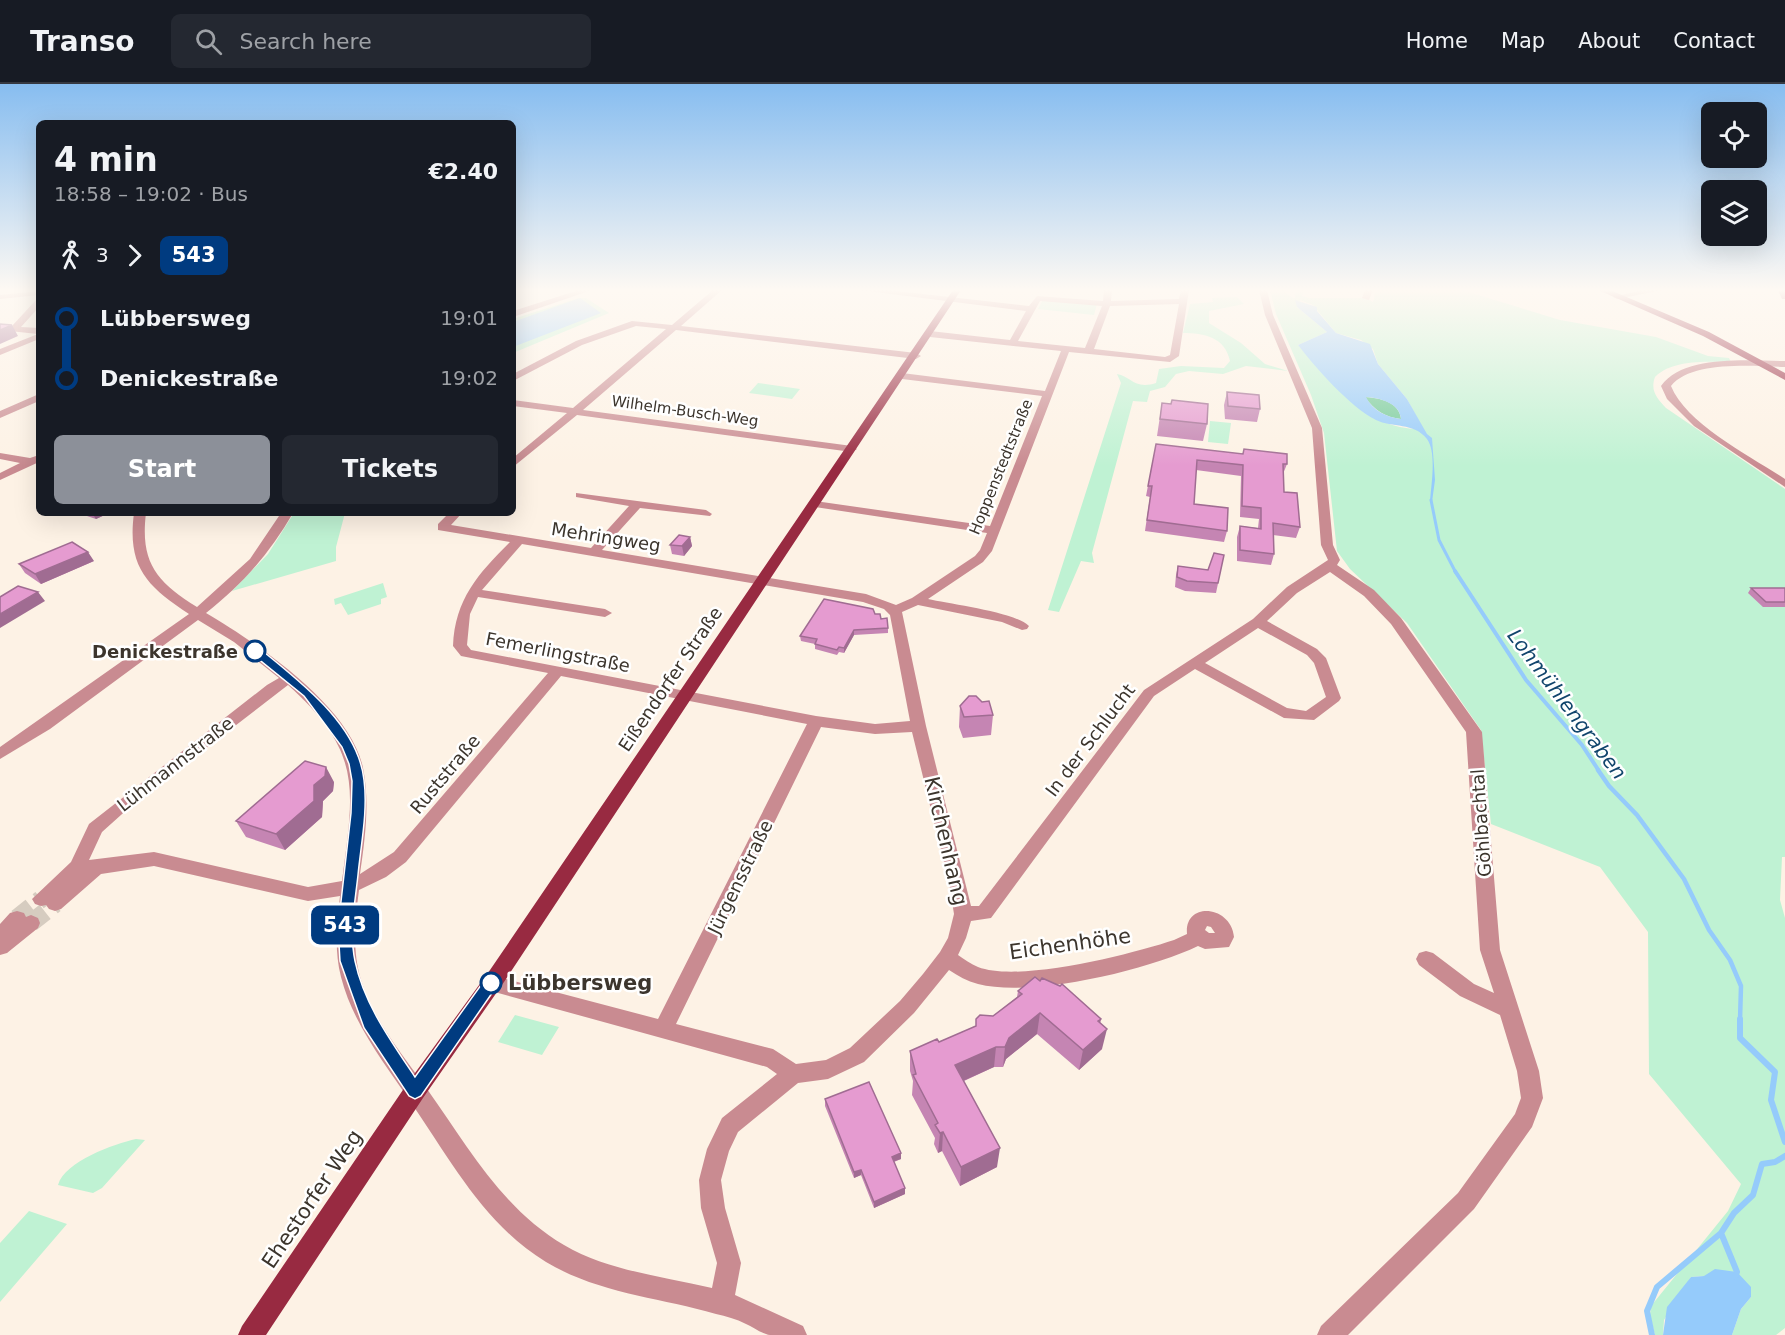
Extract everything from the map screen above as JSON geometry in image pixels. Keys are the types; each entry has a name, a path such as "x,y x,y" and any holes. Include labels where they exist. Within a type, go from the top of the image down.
{"main road":[{"name":"Eißendorfer Straße","path":"415,1091 491,983 920,348"},
{"path":"1734,348 1785,377"},
{"name":"Ehestorfer Weg","path":"251,1335 415,1091"}],"street":[{"path":"516,376 569,348"},
{"path":"516,461 650,348"},
{"path":"852,348 915,356"},
{"path":"1054,348 1163,360 1172,358 1174,348"},
{"path":"1283,348 1317,428 1327,545 1334,560 1330,566"},
{"name":"Hoppenstedtstraße","path":"895,610 917,601 979,559 986,551 1066,350"},
{"path":"1785,364 1690,369 1672,376 1667,382 1666,391 1674,405 1687,417 1785,484"},
{"path":"902,376 1048,394"},
{"path":"0,415 36,398"},
{"name":"Wilhelm-Busch-Weg","path":"516,404 852,449"},
{"path":"0,456 36,461"},
{"path":"0,477 36,461"},
{"path":"580,495 706,514"},
{"path":"593,553 638,503"},
{"path":"815,504 994,530"},
{"path":"140,516 137,534 143,564 160,587 237,637 290,678 323,712 348,746 358,781 357,813 345,928 353,983 373,1030 489,1197 519,1227 551,1250 582,1267 642,1286 721,1303 758,1316 794,1335"},
{"path":"0,753 197,612 257,558 273,538 285,516"},
{"name":"Mehringweg","path":"452,516 443,524 443,528 764,581"},
{"name":"Femerlingstraße","path":"518,541 487,572 473,592 464,615 460,635 462,651 555,674 816,721 875,729 918,726"},
{"name":"In der Schlucht","path":"963,914 984,913 1142,701 1162,683 1258,622 1292,590 1330,566"},
{"name":"Göhlbachtal","path":"1330,566 1342,572 1369,593 1396,621 1474,732 1490,950 1528,1071 1533,1098 1524,1120 1466,1201 1330,1335"},
{"path":"764,581 866,598 895,610"},
{"path":"473,592 605,613"},
{"path":"917,601 1006,619 1022,626"},
{"name":"Kirchenhang","path":"793,1074 828,1069 857,1055 907,1007 947,958 957,938 963,914 918,726 895,610"},
{"path":"1196,663 1284,713 1309,716 1335,698 1321,661 1312,652 1258,622"},
{"name":"Ruststraße","path":"348,886 384,869 400,857 555,674"},
{"name":"Lühmannstraße","path":"48,902 87,867 95,828 255,701 290,678"},
{"name":"Jürgensstraße","path":"662,1031 816,721"},
{"path":"87,867 154,859 308,894 334,891 348,886"},
{"path":"0,936 24,921 0,947"},
{"name":"Eichenhöhe","path":"947,958 980,977 1017,980 1105,967 1158,955 1183,947 1200,937"},
{"path":"1426,959 1467,990 1507,1008"},
{"path":"491,983 662,1031 773,1059 793,1074 730,1125 712,1165 710,1180 713,1208 729,1263 721,1303"}],"green space":[{"path":"1225,348 1247,348 1265,364 1288,371 1246,366 1223,374 1189,371 1176,374 1165,387 1150,391 1147,402 1133,401 1092,553 1094,563 1081,561 1059,612 1048,610 1121,383 1117,374 1138,384 1149,385 1156,383 1159,369 1181,366 1224,368 1230,361"},
{"path":"1291,348 1301,348 1337,388 1367,413 1384,422 1423,429 1407,399 1378,364 1372,348 1687,348 1708,356 1729,358 1731,362 1702,362 1671,367 1655,377 1653,386 1657,397 1666,408 1785,489 1785,857 1782,857 1780,900 1785,918 1785,1328 1776,1335 1732,1335 1741,1309 1751,1297 1704,1276 1691,1277 1664,1320 1663,1335 1655,1335 1650,1315 1651,1306 1728,1211 1741,1184 1649,1074 1648,932 1600,867 1491,824 1481,730 1407,623 1350,569 1337,551 1324,433"},
{"path":"758,383 800,389 792,399 749,393"},
{"path":"1365,397 1377,398 1393,405 1401,419 1381,413"},
{"path":"1210,421 1231,423 1228,444 1208,442"},
{"path":"292,516 344,516 336,547 336,561 232,591 268,554"},
{"path":"383,583 387,597 381,599 381,604 348,615 341,603 335,605 334,599"},
{"path":"515,1015 559,1027 542,1055 498,1042"},
{"path":"136,1139 145,1140 102,1188 93,1193 58,1185 62,1176 80,1161 103,1149"},
{"path":"29,1211 67,1224 0,1302 0,1243"}],"water":[{"path":"1301,348 1372,348 1378,364 1407,399 1427,434 1432,438 1435,480 1432,502 1430,502 1433,461 1427,439 1416,430 1382,422 1366,414 1334,386","holes":["1366,397 1383,400 1397,409 1401,419 1390,417 1376,410"]},
{"path":"1715,1269 1737,1272 1751,1287 1751,1297 1741,1309 1732,1335 1663,1335 1667,1307 1691,1277 1704,1276"}],"building":[{"path":"1227,392 1259,395 1260,409 1228,406"},
{"path":"1172,400 1208,404 1207,424 1160,419 1162,403 1171,404"},
{"path":"1156,444 1243,454 1244,449 1287,454 1287,464 1283,464 1284,492 1297,493 1300,527 1273,523 1274,554 1240,550 1240,526 1261,529 1261,508 1242,506 1243,465 1197,460 1194,504 1228,508 1227,531 1147,520 1152,486 1148,486"},
{"path":"679,535 690,537 682,546 670,545"},
{"path":"72,542 88,552 35,574 19,564"},
{"path":"1214,553 1224,555 1218,583 1187,581 1177,577 1178,566 1208,570"},
{"path":"18,586 38,592 0,614 0,597"},
{"path":"1751,588 1785,588 1785,602 1766,602"},
{"path":"824,599 873,609 875,614 880,614 881,619 887,618 888,628 854,630 844,648 839,647 837,650 815,644 817,639 800,636"},
{"path":"969,696 976,696 982,702 989,701 993,715 964,717 960,706"},
{"path":"305,761 326,767 325,776 314,785 314,801 276,834 236,821"},
{"path":"1035,977 1040,981 1042,978 1060,986 1062,984 1101,1019 1098,1021 1107,1029 1083,1050 1040,1013 1009,1038 1005,1047 996,1047 955,1065 1000,1148 961,1167 943,1132 940,1133 935,1125 938,1123 913,1075 916,1074 910,1051 937,1039 939,1042 976,1026 976,1019 980,1015 993,1016 1022,994 1018,991"},
{"path":"869,1082 901,1153 892,1157 905,1188 874,1202 861,1170 854,1172 825,1099"}],"waterway":[{"name":"Lohmühlengraben","path":"1431,500 1439,540 1456,573"},
{"name":"Lohmühlengraben","path":"1455,571 1526,680 1582,745 1599,771"},
{"name":"Lohmühlengraben","path":"1598,770 1609,786 1637,815 1684,879 1709,930 1730,960 1741,986 1740,1021"},
{"name":"Lohmühlengraben","path":"1740,1021 1740,1038 1775,1072 1771,1100 1785,1142"},
{"name":"Lohmühlengraben","path":"1721,1233 1734,1213 1753,1195 1762,1164 1775,1162 1785,1156"},
{"name":"Lohmühlengraben","path":"1652,1335 1647,1311 1657,1287 1721,1233"},
{"name":"Lohmühlengraben","path":"1721,1233 1737,1272 1735,1277"}],"tunnel":[{"path":"17,918 41,899"},
{"path":"31,923 55,904"}],"bus line":[{"name":"543","path":"255,651 308,694 348,746 355,764 358,781 357,813 345,928 348,961 353,983 370,1023 415,1091 491,983"}],"place":[{"name":"Denickestraße","path":"255,651"},
{"name":"Lübbersweg","path":"491,983"}]}
